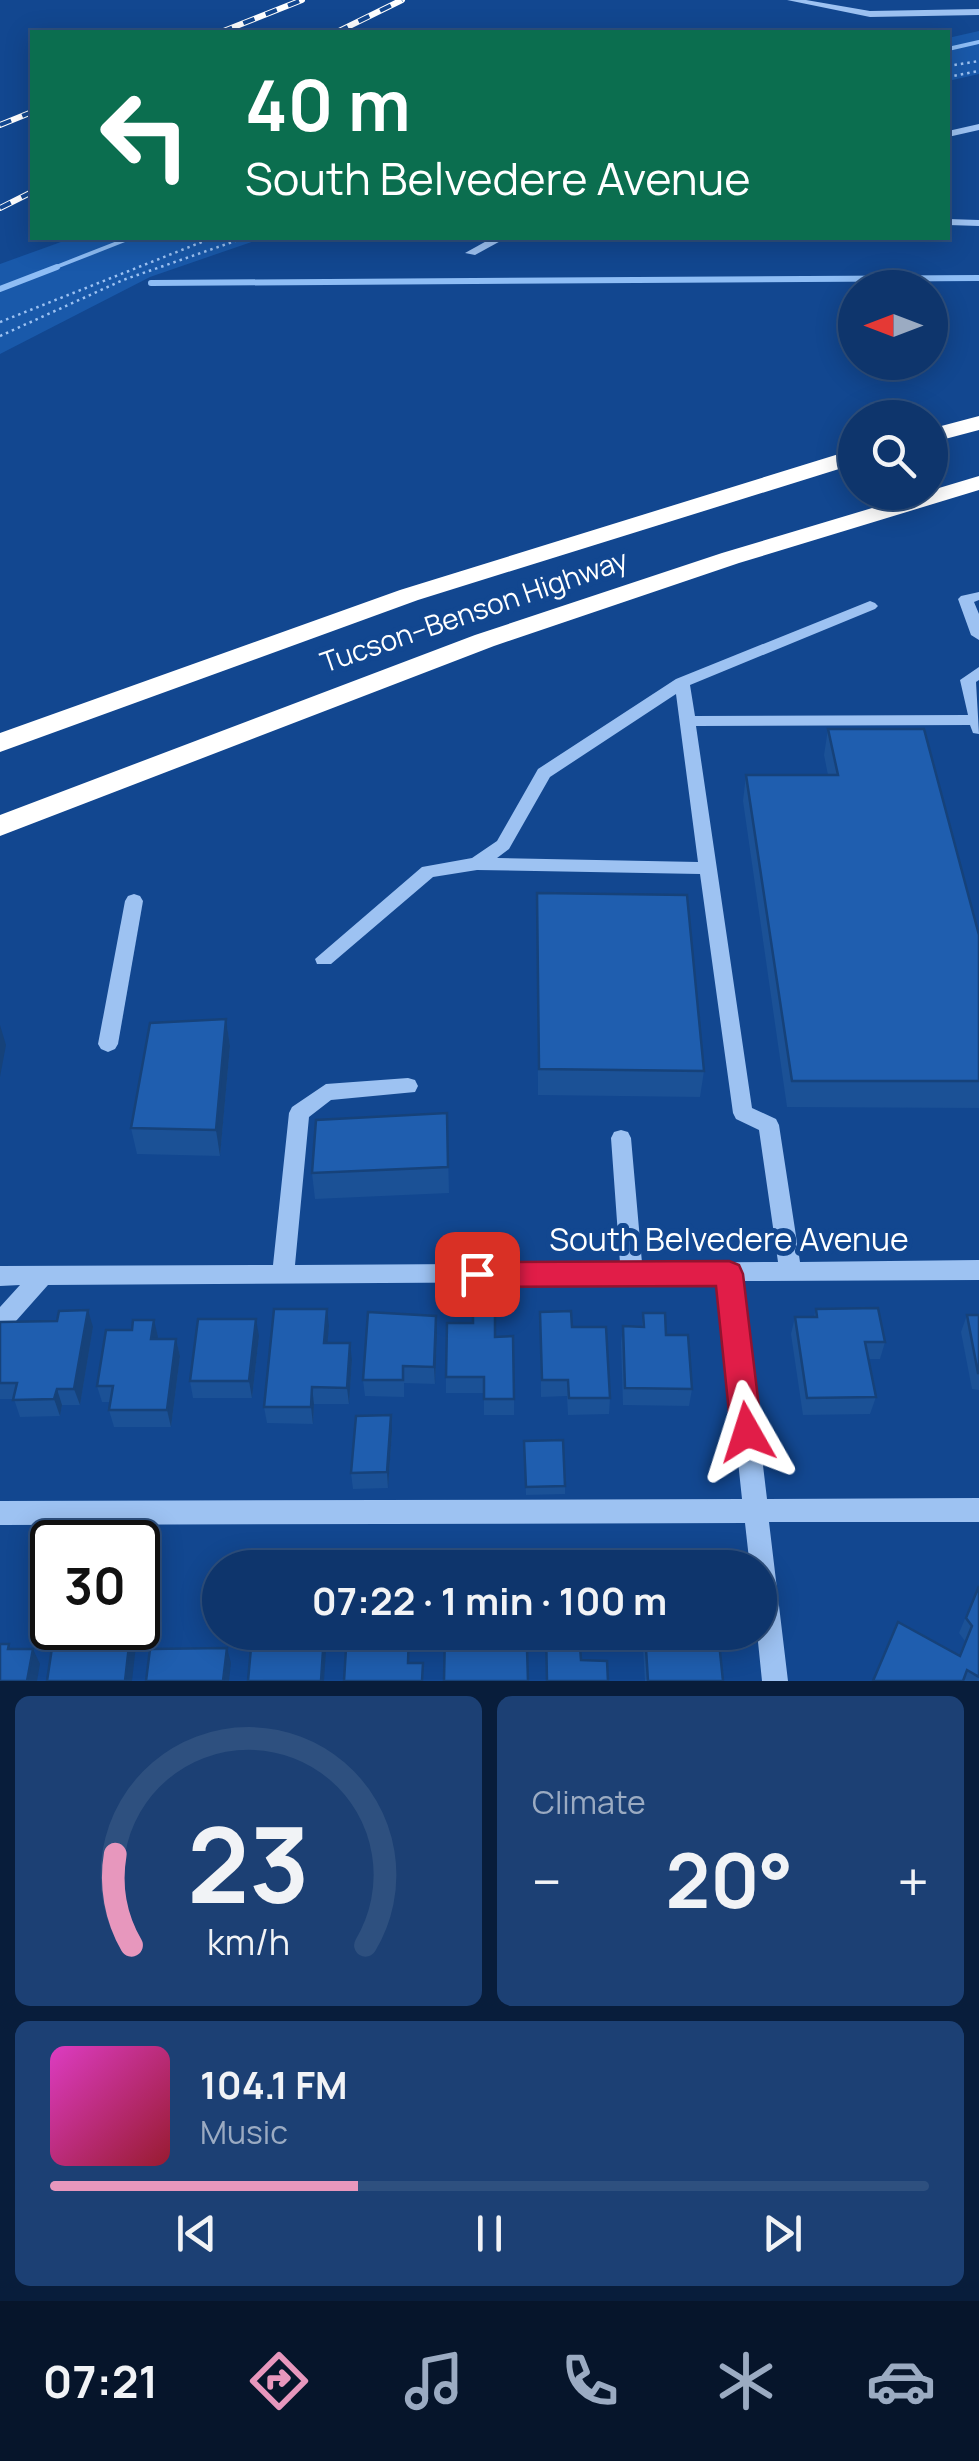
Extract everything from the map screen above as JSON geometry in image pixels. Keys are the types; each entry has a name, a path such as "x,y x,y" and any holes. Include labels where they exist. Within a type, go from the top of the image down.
{"highway":[{"path":"948,431 979,423"},
{"name":"Tucson–Benson Highway","path":"0,743 409,595 838,461"},
{"name":"Tucson–Benson Highway","path":"0,826 320,700 525,626 979,483"}],"street":[{"path":"791,0 870,14 979,12"},
{"path":"950,134 979,127"},
{"path":"950,222 979,223"},
{"path":"471,253 496,240"},
{"path":"979,596 966,599 979,636"},
{"path":"477,864 503,846 544,773 682,683 870,606"},
{"path":"688,721 978,723 967,688 968,680 979,672"},
{"path":"682,683 743,1113 769,1125 790,1273"},
{"path":"324,959 428,871 477,864 710,868"},
{"path":"108,1044 134,901"},
{"path":"283,1275 299,1113 326,1092 408,1086"},
{"path":"620,1138 632,1274"},
{"name":"South Belvedere Avenue","path":"0,1276 979,1270"},
{"path":"729,1274 775,1681"},
{"path":"0,1323 43,1276"},
{"path":"0,1513 979,1510"}],"path":[{"path":"950,66 979,61"},
{"path":"950,77 979,71"},
{"path":"0,322 207,240"},
{"path":"0,336 124,280 238,240"}],"shaded area":[{"path":"979,31 979,74 950,81 950,38"},
{"path":"66,240 257,240 150,277 0,354 0,264"}],"building":[{"path":"828,729 924,729 979,935 979,1081 792,1081 746,775 838,775"},
{"path":"537,893 687,895 704,1071 539,1069"},
{"path":"226,1019 216,1130 131,1128 150,1023"},
{"path":"447,1113 448,1167 312,1173 316,1120"},
{"path":"878,1308 885,1342 865,1342 876,1397 807,1398 795,1317 817,1317 816,1309"},
{"path":"274,1309 327,1309 324,1343 350,1343 347,1388 312,1387 311,1407 264,1407"},
{"path":"88,1310 74,1389 57,1389 54,1399 13,1400 17,1383 0,1383 0,1322 57,1321 59,1311"},
{"path":"571,1311 572,1327 606,1327 610,1398 569,1398 568,1380 542,1380 540,1312"},
{"path":"368,1312 436,1316 434,1367 403,1366 403,1380 363,1380"},
{"path":"495,1313 495,1337 513,1336 514,1399 484,1399 484,1377 446,1377 447,1323 473,1323 473,1314"},
{"path":"643,1313 665,1313 666,1335 688,1335 692,1389 625,1388 623,1326 644,1327"},
{"path":"967,1315 979,1315 979,1373 978,1373"},
{"path":"198,1319 256,1319 249,1381 190,1381"},
{"path":"133,1320 154,1320 151,1339 176,1339 167,1410 109,1410 113,1386 97,1386 106,1330 132,1330"},
{"path":"391,1415 387,1472 351,1473 356,1416"},
{"path":"563,1440 565,1486 526,1487 524,1441"},
{"path":"979,1586 979,1677 967,1670 963,1681 873,1681 898,1622 960,1656 972,1626 966,1618"},
{"path":"0,1644 9,1644 8,1649 33,1650 27,1681 0,1681"},
{"path":"52,1650 129,1650 125,1681 47,1681"},
{"path":"150,1650 227,1650 223,1681 146,1681"},
{"path":"251,1650 323,1650 321,1681 248,1681"},
{"path":"346,1650 408,1650 408,1663 423,1663 422,1681 344,1681"},
{"path":"445,1650 527,1650 528,1681 444,1681"},
{"path":"546,1650 580,1650 581,1660 607,1661 608,1681 547,1681"},
{"path":"646,1650 720,1650 723,1681 648,1681"}],"waterway":[{"path":"950,49 979,42"},
{"path":"51,269 125,240"},
{"path":"0,289 57,267"},
{"path":"151,283 979,278"}],"railway":[{"path":"226,30 302,0"},
{"path":"341,30 402,0"},
{"path":"0,125 30,113"},
{"path":"0,208 30,193"}],"route":[{"path":"477,1274 729,1274 747,1432"}]}
